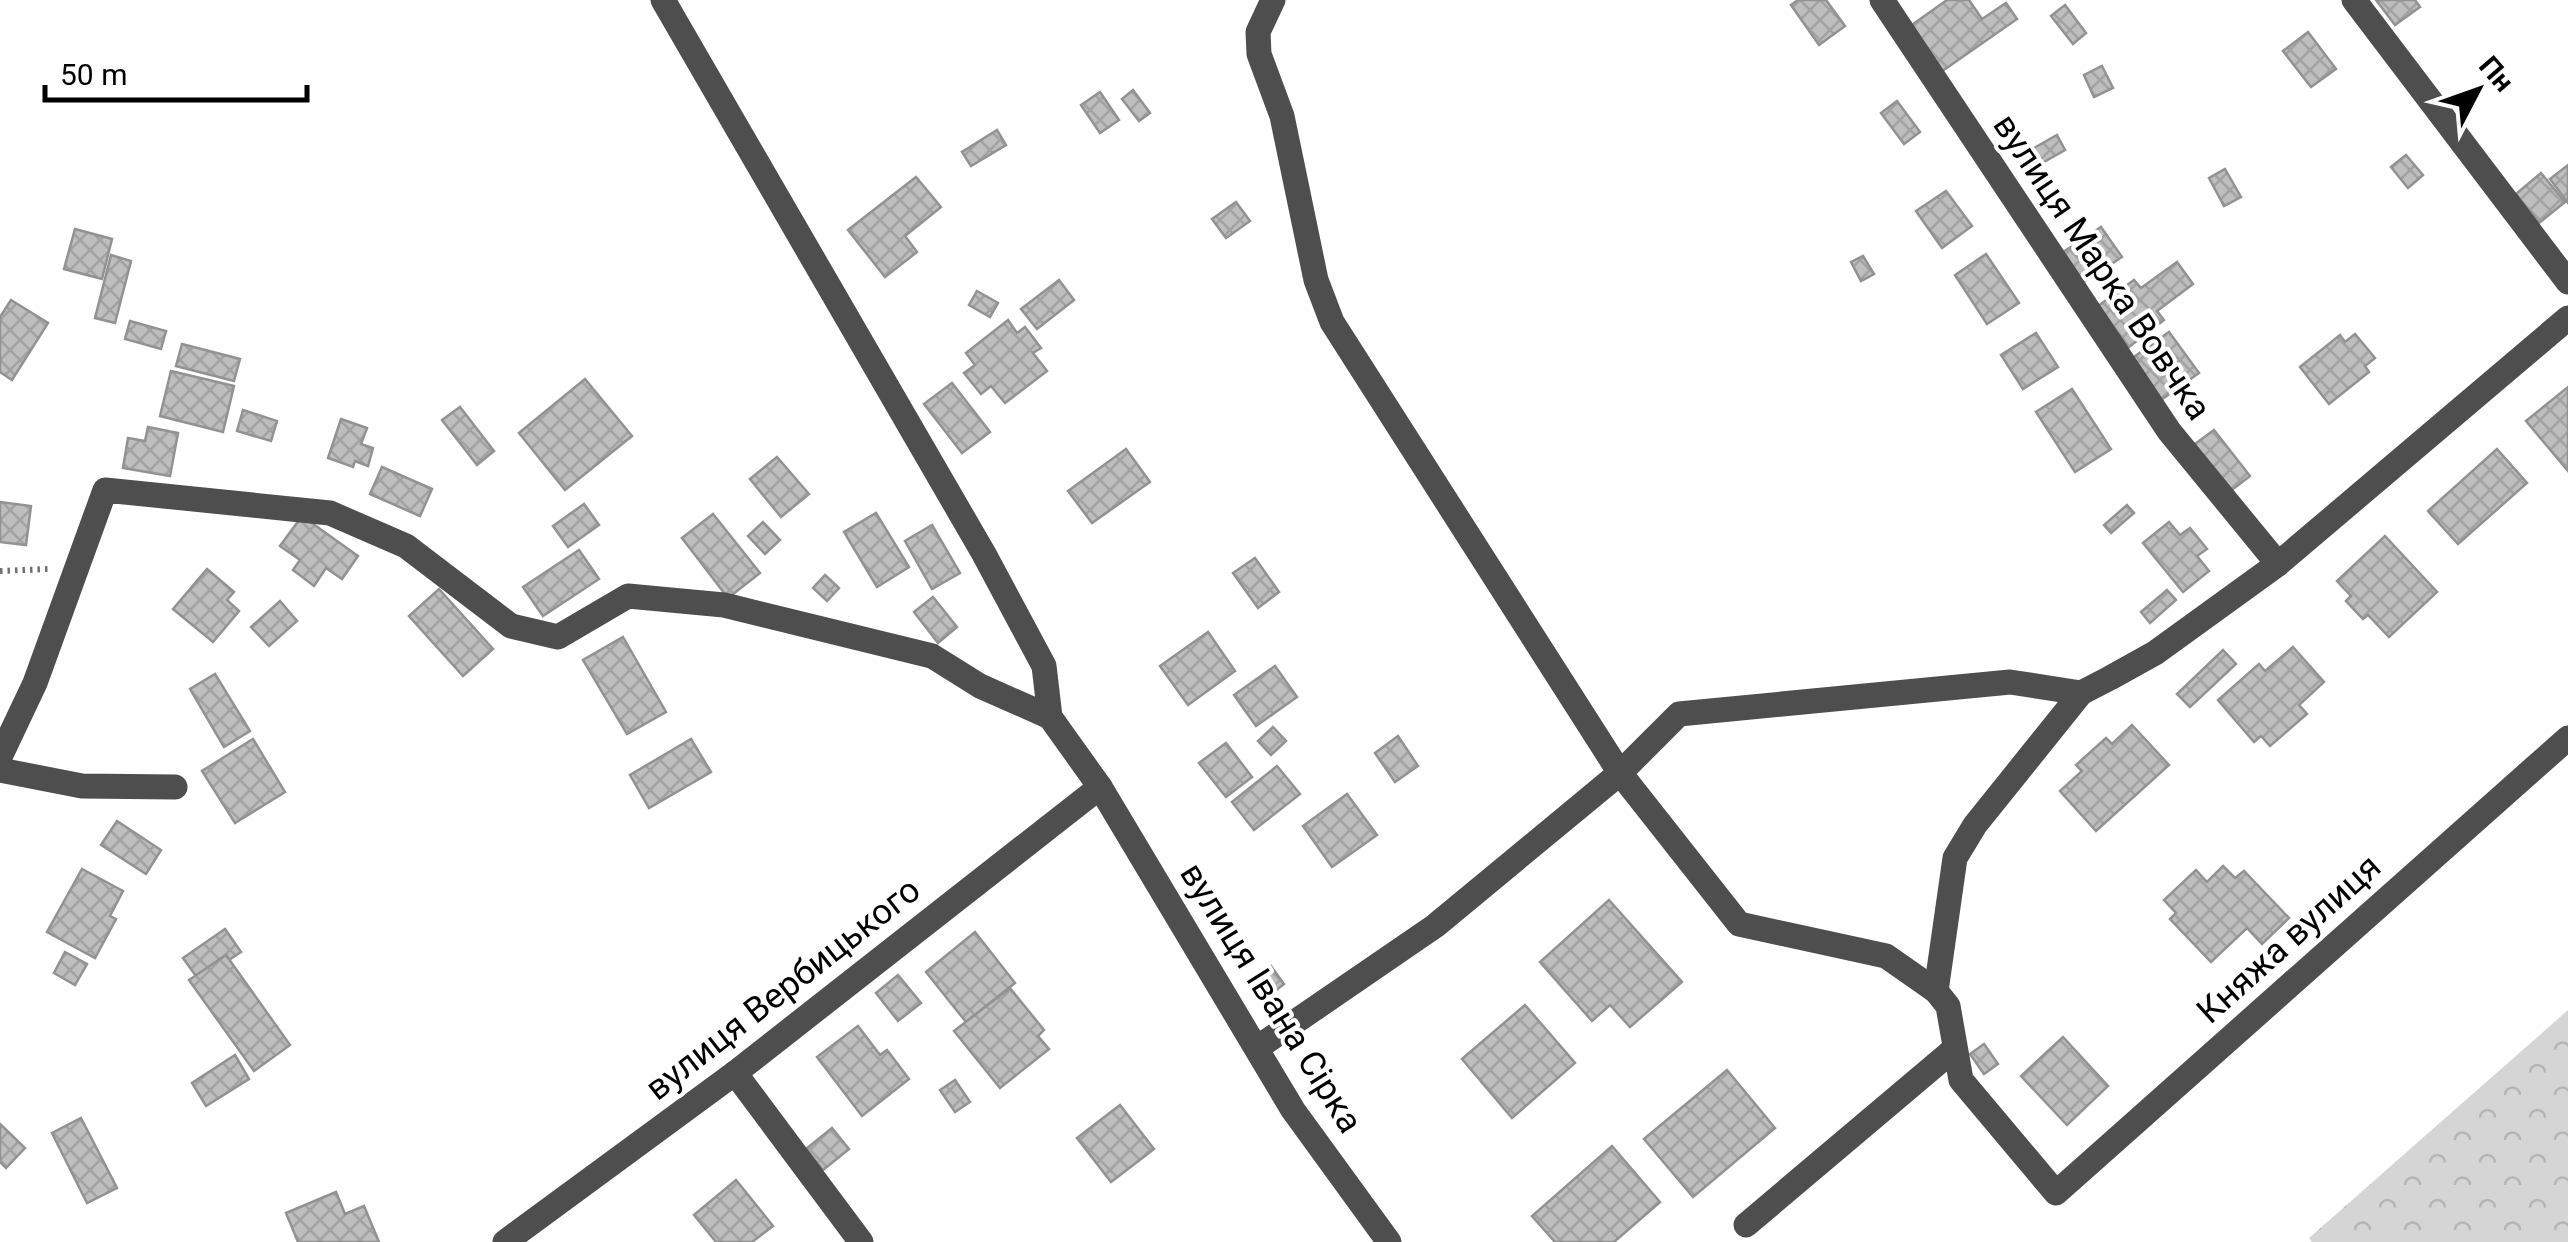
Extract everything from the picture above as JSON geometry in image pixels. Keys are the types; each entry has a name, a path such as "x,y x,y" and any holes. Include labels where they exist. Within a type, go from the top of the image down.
{"street":[{"path":"662,0 984,554 1044,666 1050,717"},
{"path":"1272,0 1258,32 1258,54 1282,116 1316,280 1332,322 1620,773 1740,924 1886,956 1936,991 1948,1006 1952,1050 1746,1225"},
{"name":"вулиця Марка Вовчка","path":"1882,0 2169,430 2278,564"},
{"path":"2354,0 2568,282"},
{"path":"1936,991 1955,858 1975,825 2081,693 2155,653 2278,564 2568,318"},
{"path":"0,757 35,683 74,568 106,490 330,513 406,546 510,626 558,638 628,596 724,605 932,656 980,686 1050,717"},
{"path":"1257,1048 1434,926 1620,773 1679,714 2010,682 2081,693"},
{"name":"вулиця Івана Сірка","path":"1050,717 1100,786 1292,1110 1389,1242"},
{"name":"Княжа вулиця","path":"1952,1050 1961,1080 2056,1193 2568,738"},
{"path":"0,770 82,786 174,787"},
{"name":"вулиця Вербицького","path":"505,1242 735,1074 1100,786"},
{"path":"735,1074 860,1242"}],"path":[{"path":"0,571 74,568"}],"green space":[{"path":"2568,1010 2568,1242 2312,1242 2309,1238"}],"building":[{"path":"1798,0 1826,0 1845,26 1819,45 1791,5"},
{"path":"1947,0 1969,0 1982,19 2006,3 2017,19 1938,74 1906,29"},
{"path":"2376,0 2415,0 2420,7 2395,25"},
{"path":"2065,5 2086,33 2073,44 2051,16"},
{"path":"2308,32 2336,69 2311,87 2283,51"},
{"path":"2102,66 2113,88 2094,97 2084,75"},
{"path":"1133,90 1150,113 1139,121 1122,99"},
{"path":"1100,92 1119,120 1100,133 1081,105"},
{"path":"1897,101 1920,132 1904,144 1881,113"},
{"path":"997,130 1006,145 971,166 962,152"},
{"path":"2057,135 2065,150 2035,167 2027,152"},
{"path":"2406,155 2423,175 2408,188 2391,167"},
{"path":"2568,165 2568,203 2550,179"},
{"path":"2225,169 2241,197 2224,206 2209,178"},
{"path":"2541,173 2565,202 2539,223 2516,194"},
{"path":"916,177 941,207 905,236 917,252 885,277 848,230"},
{"path":"1946,191 1972,226 1942,248 1916,211"},
{"path":"1236,202 1250,221 1226,238 1212,219"},
{"path":"2101,227 2122,257 2084,282 2063,252"},
{"path":"75,229 112,239 102,279 64,269"},
{"path":"1986,254 2019,303 1987,324 1955,275"},
{"path":"111,255 131,261 115,323 95,318"},
{"path":"1863,256 1874,274 1861,281 1851,262"},
{"path":"2177,262 2193,284 2157,311 2164,320 2129,347 2098,306 2134,280 2141,288"},
{"path":"1059,280 1074,300 1037,329 1021,309"},
{"path":"977,291 998,303 990,317 969,305"},
{"path":"11,300 48,323 12,380 0,372 0,317"},
{"path":"1008,320 1017,333 1025,327 1041,348 1033,353 1047,371 1005,403 991,386 981,394 964,373 975,365 966,353"},
{"path":"130,321 166,331 161,349 125,339"},
{"path":"2169,332 2199,373 2161,400 2131,359"},
{"path":"2036,333 2058,367 2023,389 2001,355"},
{"path":"2355,334 2375,358 2365,366 2369,372 2329,404 2300,367 2340,335 2345,342"},
{"path":"182,344 240,359 234,381 176,366"},
{"path":"171,371 234,386 223,432 160,416"},
{"path":"585,379 632,436 565,490 519,433"},
{"path":"952,383 990,432 962,453 924,404"},
{"path":"2568,387 2568,471 2526,421"},
{"path":"2072,389 2111,449 2075,472 2036,412"},
{"path":"460,407 494,451 477,465 442,420"},
{"path":"243,410 277,421 271,441 237,431"},
{"path":"341,419 367,428 361,444 373,448 368,466 355,461 353,467 328,458"},
{"path":"148,427 178,433 170,476 123,468 128,438 145,441"},
{"path":"2214,430 2250,476 2224,496 2188,449"},
{"path":"1126,449 1150,482 1092,523 1068,491"},
{"path":"2497,449 2527,483 2458,544 2428,511"},
{"path":"777,457 809,494 781,517 750,479"},
{"path":"382,467 432,489 420,516 370,494"},
{"path":"0,502 31,506 26,545 0,542"},
{"path":"584,504 599,525 568,547 553,526"},
{"path":"2127,505 2134,513 2111,533 2104,525"},
{"path":"876,513 909,567 877,587 844,532"},
{"path":"713,514 760,573 728,598 682,538"},
{"path":"302,516 358,556 342,579 326,568 314,586 293,570 300,560 280,546"},
{"path":"763,522 780,540 765,554 748,536"},
{"path":"2169,522 2180,535 2190,528 2207,549 2197,556 2209,571 2183,592 2143,543"},
{"path":"932,525 960,573 932,589 905,541"},
{"path":"2385,536 2437,592 2389,637 2368,615 2363,619 2346,601 2351,596 2337,581"},
{"path":"579,550 599,579 543,616 523,587"},
{"path":"1255,558 1279,592 1258,608 1233,573"},
{"path":"207,569 234,592 227,600 239,611 213,642 173,609"},
{"path":"825,575 839,588 827,601 813,588"},
{"path":"439,589 493,649 463,676 409,616"},
{"path":"2167,590 2176,600 2150,623 2141,612"},
{"path":"933,597 957,627 938,643 914,612"},
{"path":"280,601 297,621 269,646 251,627"},
{"path":"1208,632 1235,671 1188,705 1160,666"},
{"path":"623,637 666,712 627,734 583,660"},
{"path":"2293,647 2324,682 2299,705 2307,714 2270,746 2261,736 2254,742 2218,700 2259,664 2265,671"},
{"path":"2223,650 2236,664 2190,707 2177,694"},
{"path":"1275,666 1297,697 1256,726 1234,695"},
{"path":"215,674 250,731 224,747 190,689"},
{"path":"2132,725 2169,765 2096,831 2060,791 2082,771 2076,765 2106,738 2112,744"},
{"path":"1273,727 1286,741 1271,755 1258,741"},
{"path":"1398,736 1418,766 1395,782 1375,753"},
{"path":"253,739 285,792 235,823 202,771"},
{"path":"691,739 711,772 649,808 630,775"},
{"path":"1226,743 1252,777 1226,797 1199,763"},
{"path":"1277,766 1300,794 1254,830 1232,802"},
{"path":"1347,794 1377,835 1332,867 1303,826"},
{"path":"117,821 161,850 146,874 101,845"},
{"path":"2223,866 2235,878 2244,871 2289,918 2262,944 2247,928 2211,962 2170,919 2176,913 2164,900 2196,870 2207,882"},
{"path":"82,869 123,891 110,916 116,919 95,958 47,932"},
{"path":"1609,900 1682,982 1630,1027 1610,1005 1592,1021 1540,962"},
{"path":"225,929 241,952 229,960 226,955 196,976 183,958"},
{"path":"975,932 1015,983 966,1022 926,972"},
{"path":"65,952 87,964 75,985 54,973"},
{"path":"226,955 290,1045 254,1071 189,980"},
{"path":"1271,966 1284,984 1270,995 1257,978"},
{"path":"898,975 921,1003 898,1021 876,993"},
{"path":"1010,988 1044,1030 1038,1036 1049,1049 1000,1088 954,1031"},
{"path":"1525,1005 1575,1063 1512,1118 1462,1059"},
{"path":"858,1026 880,1055 887,1050 909,1079 862,1116 817,1057"},
{"path":"2063,1037 2108,1086 2067,1125 2021,1076"},
{"path":"1984,1044 1998,1064 1984,1074 1970,1054"},
{"path":"235,1055 249,1079 206,1106 192,1083"},
{"path":"1727,1070 1775,1128 1693,1197 1644,1139"},
{"path":"955,1080 970,1102 955,1112 940,1090"},
{"path":"1120,1105 1154,1149 1111,1182 1077,1138"},
{"path":"81,1118 117,1188 87,1203 52,1133"},
{"path":"0,1124 25,1148 6,1168 0,1162"},
{"path":"832,1128 849,1149 823,1170 806,1149"},
{"path":"1612,1146 1660,1202 1614,1242 1555,1242 1532,1216"},
{"path":"736,1180 773,1226 752,1242 716,1242 694,1215"},
{"path":"336,1192 345,1214 364,1206 379,1242 298,1242 286,1213"}]}
